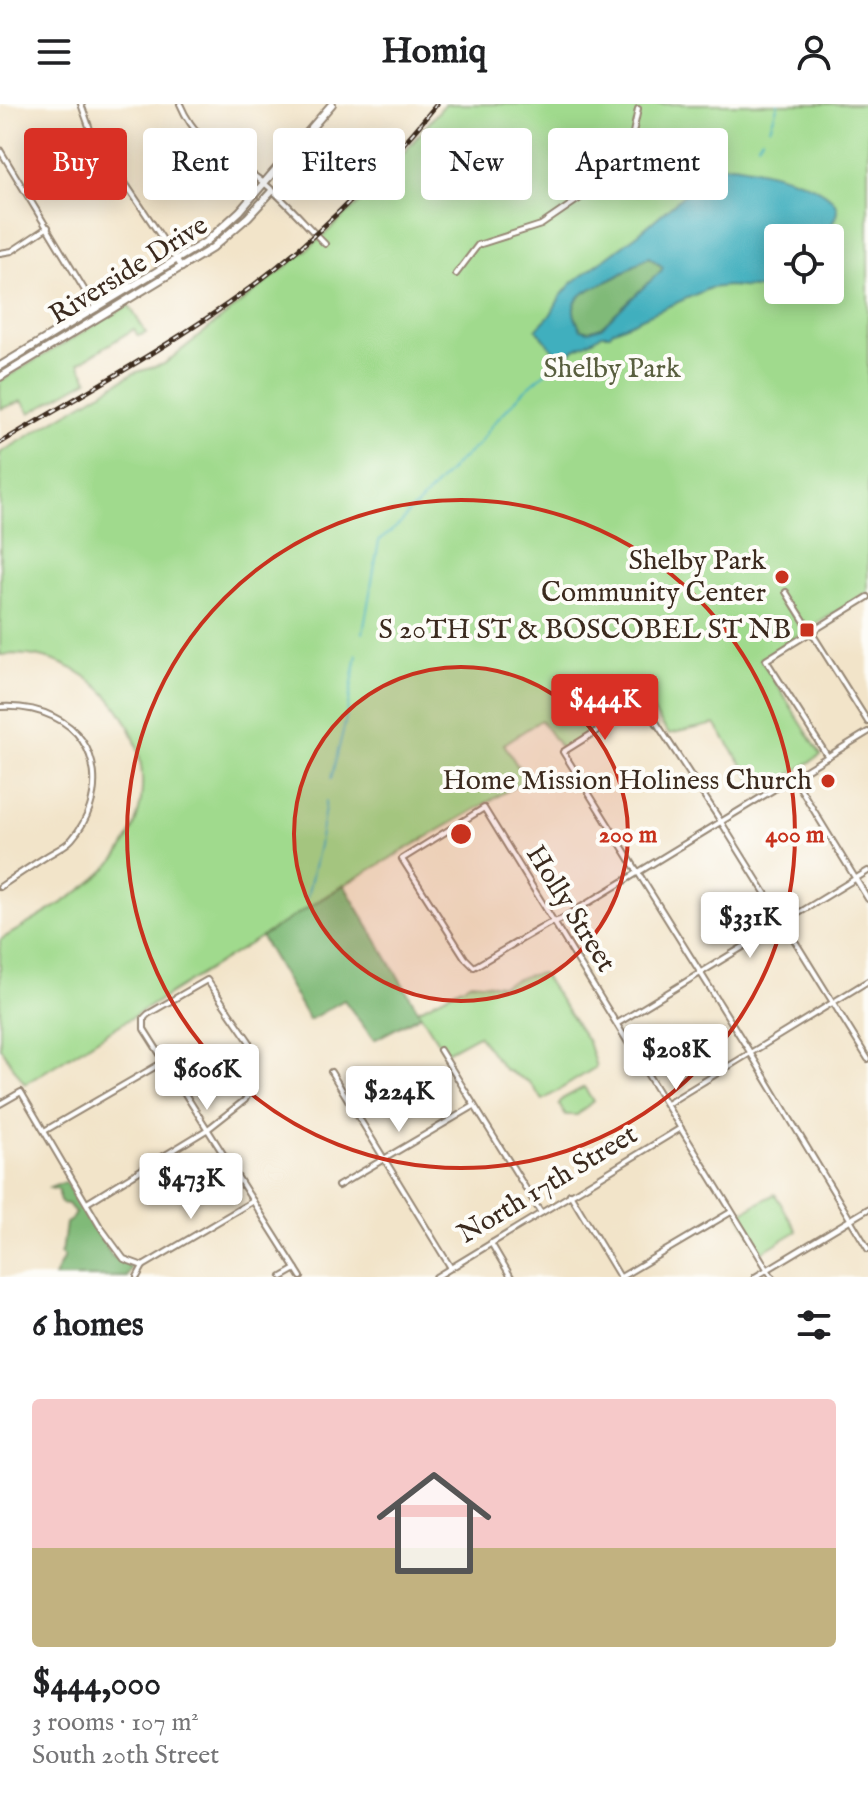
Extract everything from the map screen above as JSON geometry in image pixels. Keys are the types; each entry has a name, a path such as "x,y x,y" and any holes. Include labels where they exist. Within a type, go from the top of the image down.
{"street":[{"path":"81,104 91,132 182,268"},
{"path":"180,104 201,139 265,184 325,244"},
{"name":"Riverside Drive","path":"0,366 207,241 265,184 332,104"},
{"path":"456,274 478,245 541,225 614,175 628,157 638,109"},
{"path":"0,150 100,317"},
{"name":"Riverside Drive","path":"0,377 211,249 272,191"},
{"path":"0,253 12,251 48,227"},
{"path":"786,592 868,722"},
{"path":"828,757 766,660 868,597"},
{"path":"0,707 41,712 57,718 81,740 95,770 95,790 90,810 70,842 0,887"},
{"path":"868,1059 652,716 643,707 634,708 563,752 868,1249"},
{"path":"554,922 868,732"},
{"path":"794,778 868,899"},
{"name":"Holly Street","path":"554,922 474,967 465,958 402,859 484,808 772,1277"},
{"path":"618,1023 868,871"},
{"path":"87,1203 208,1129 245,1100 252,1086 249,1041 207,980 148,1014 144,1019 144,1029 165,1061 208,1129 301,1277"},
{"path":"667,1104 868,981"},
{"path":"440,1050 541,1213"},
{"path":"45,1131 165,1061"},
{"path":"331,1072 451,1268"},
{"path":"0,1104 21,1092 99,1225 124,1259 143,1266"},
{"path":"338,1186 474,1106"},
{"name":"North 17th Street","path":"436,1277 681,1128"},
{"path":"570,1194 620,1277 731,1212"},
{"path":"137,1277 143,1266 253,1201"},
{"path":"755,1277 868,1209"},
{"path":"491,1243 511,1277"},
{"path":"282,1277 296,1269"}],"green space":[{"name":"Shelby Park","path":"445,104 868,104 868,592 761,659 821,755 761,793 715,724 669,734 644,698 562,750 541,720 504,744 526,780 344,885 25,1084 0,1047 0,940 83,889 111,864 122,850 138,815 142,780 137,746 122,715 100,688 72,668 38,657 0,655 0,453 134,373 164,364 308,249 363,200 405,200 405,151 421,132 421,200 532,200 532,128 425,128"},
{"path":"649,257 663,268 661,271 601,327 589,331 581,329 574,308 581,295"},
{"path":"129,305 146,333 138,336 134,329 79,363 88,380 30,413 22,401 0,409 0,381"},
{"path":"344,885 421,1015 374,1040 344,1000 309,1020 261,937"},
{"path":"542,973 588,1042 596,1067 543,1100 529,1082 504,1069 478,1035 445,1053 418,1010 471,982 502,985"},
{"path":"584,1087 593,1101 577,1115 566,1115 559,1105 562,1099"},
{"path":"65,1182 112,1256 131,1268 127,1277 54,1277 64,1257 60,1254 66,1223 75,1213 68,1204 61,1203 59,1190 50,1188"},
{"path":"775,1194 797,1231 762,1252 739,1214"}],"water":[{"path":"728,165 792,178 823,192 837,210 832,224 764,224 764,289 710,288 610,334 602,334 559,357 536,329 551,314 572,283 678,200 728,200","holes":["649,257 663,267 601,327 589,331 581,329 574,308 581,295"]}],"waterway":[{"path":"770,128 778,104"},
{"path":"758,144 762,138"},
{"path":"363,633 379,541 478,445 491,426 560,357"},
{"path":"331,779 357,655"},
{"path":"307,897 326,801"}],"railway":[{"path":"0,443 158,349 276,268 350,202 437,104"}],"place":[{"name":"Shelby Park Community Center","path":"782,577"},
{"name":"S 20TH ST & BOSCOBEL ST NB","path":"807,630"},
{"name":"Home Mission Holiness Church","path":"828,781"}]}
